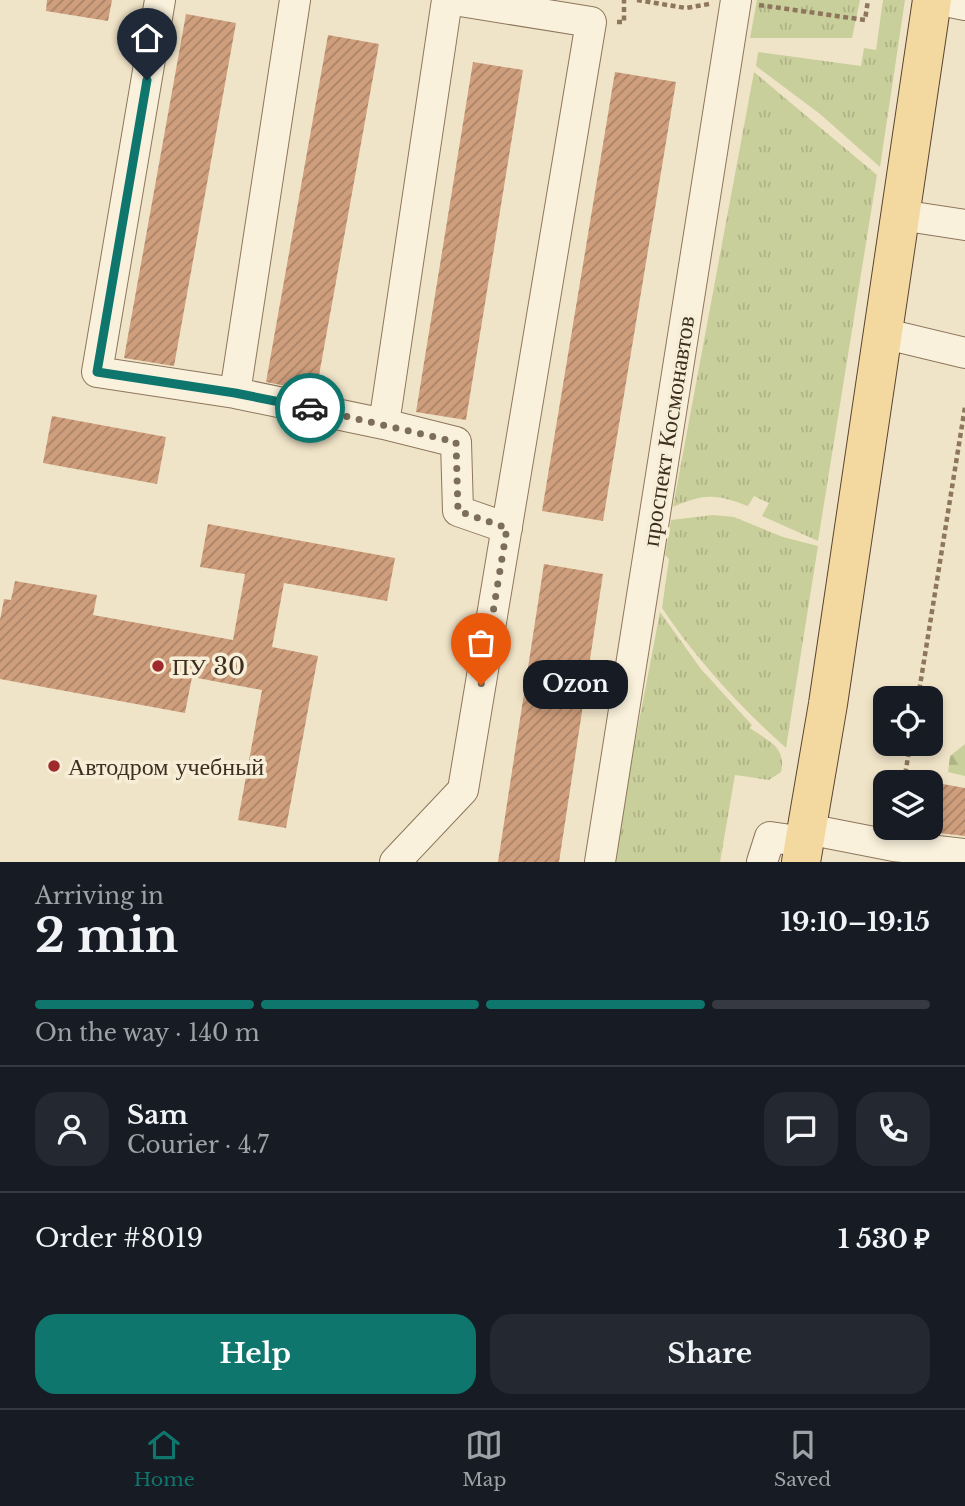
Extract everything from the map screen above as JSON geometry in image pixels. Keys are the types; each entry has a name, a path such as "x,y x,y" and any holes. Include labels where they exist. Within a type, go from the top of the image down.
{"main road":[{"path":"804,844 830,690 932,0"}],"street":[{"path":"160,0 97,372 235,393 456,442 458,511 507,528"},
{"path":"235,393 295,0"},
{"path":"384,424 447,0"},
{"path":"395,862 463,790 591,22 454,0"},
{"path":"940,0 965,5"},
{"name":"проспект Космонавтов","path":"600,862 736,1"},
{"path":"900,215 965,225"},
{"path":"882,333 965,353"},
{"path":"762,862 770,837 804,844 894,846 965,854"}],"path":[{"path":"637,0 686,8 736,1 865,20 868,0"},
{"path":"920,686 965,407"}],"green space":[{"path":"757,0 860,0 852,38 750,38"},
{"path":"883,0 905,0 880,167 820,114 756,66 758,52 861,66 864,48 876,50"},
{"path":"754,72 877,175 818,541 762,516 769,503 754,496 748,506 719,497 702,497 673,507"},
{"path":"713,515 734,517 783,537 818,546 786,748 720,682 689,646 662,608 669,559 665,555 671,520"},
{"path":"660,612 701,669 752,725 750,728 769,741 781,756 781,772 769,780 735,775 720,862 616,862 614,852"},
{"path":"965,744 965,776 948,772 950,756"}],"building":[{"path":"47,0 112,0 108,21 46,11"},
{"path":"186,14 236,23 174,366 124,358"},
{"path":"328,35 379,44 316,392 266,382"},
{"path":"473,62 523,70 466,420 416,412"},
{"path":"615,72 676,82 603,521 542,511"},
{"path":"52,416 166,437 157,484 43,463"},
{"name":"ПУ 30","path":"208,524 395,558 387,601 284,583 272,647 318,656 286,828 238,820 262,690 192,677 185,713 0,679 0,620 4,599 11,600 15,581 97,595 93,615 233,640 245,574 200,567"},
{"path":"544,564 603,574 559,862 498,862"},
{"path":"943,784 965,788 965,836 943,834"}],"way so far":[{"path":"310,408 456,442 458,511 507,528 481,685"}],"place":[{"name":"ПУ 30","path":"158,666"},
{"name":"Ozon","path":"481,685"},
{"name":"Автодром учебный","path":"54,766"}],"route":[{"path":"147,80 97,372 235,393 310,408"}]}
